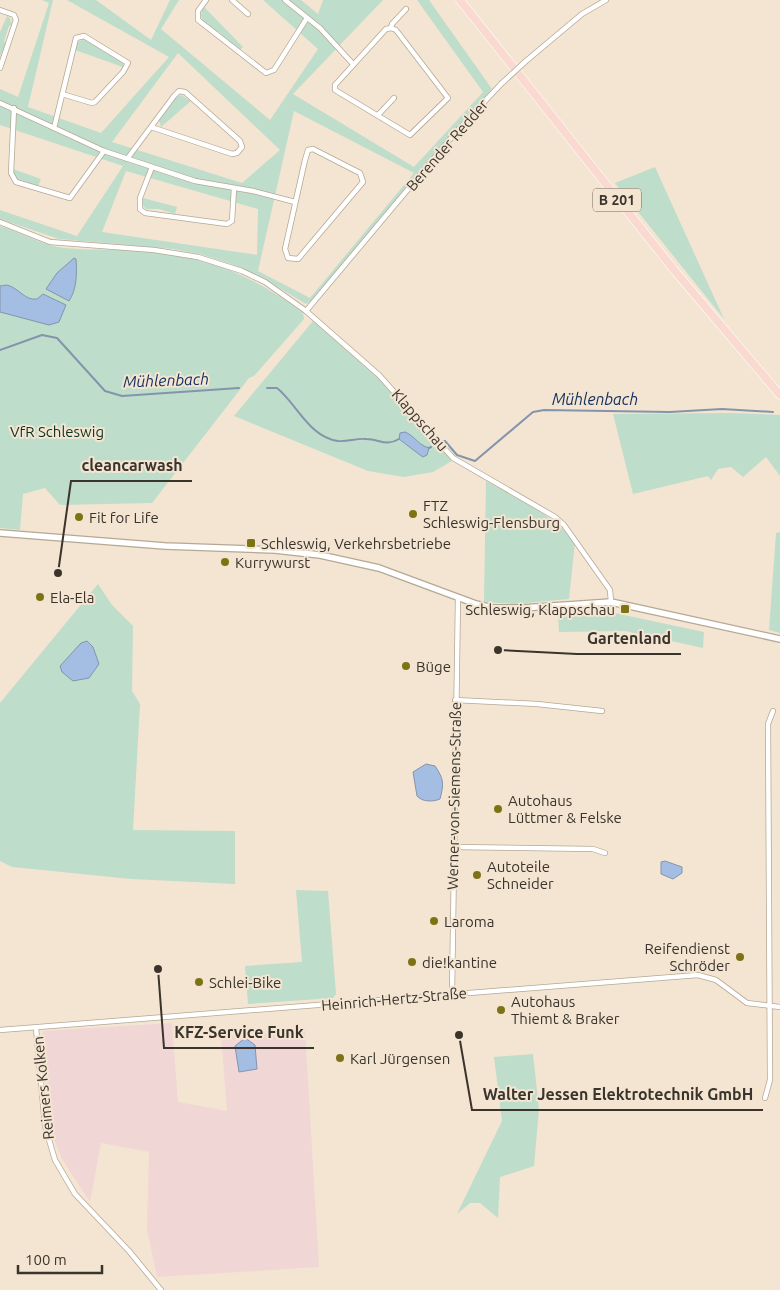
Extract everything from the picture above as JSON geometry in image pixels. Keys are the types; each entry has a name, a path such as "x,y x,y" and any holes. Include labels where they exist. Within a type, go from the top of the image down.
{"main road":[{"name":"B 201","path":"460,0 674,270 780,394"}],"street":[{"path":"206,0 198,11 198,20 266,73 274,70 307,18"},
{"path":"232,0 248,14"},
{"path":"285,0 320,28 353,64"},
{"name":"Berender Redder","path":"306,311 456,132 501,84 526,60 582,14 606,0"},
{"path":"391,28 392,24 406,9"},
{"path":"0,10 14,15 16,20 0,65"},
{"path":"391,28 396,30 448,98 410,135 335,90 335,85 353,64 386,29 391,28"},
{"path":"54,128 62,94 76,38 79,35 128,63 124,72 92,104 62,94"},
{"path":"127,159 151,127 179,91 185,92 240,141 242,147 237,153 232,154 151,127"},
{"path":"378,115 394,98"},
{"path":"0,102 104,151 127,159 195,181 253,191 295,202"},
{"path":"14,108 11,173 16,182 70,198 104,151"},
{"path":"313,149 360,173 363,178 363,182 347,203 298,258 294,260 288,258 285,249 295,202 308,150 313,149"},
{"path":"152,166 140,198 140,209 145,213 227,224 232,221 234,188"},
{"path":"0,222 50,242 154,250 211,260 242,271 265,282 306,311"},
{"name":"Klappschau","path":"306,311 380,375 453,458 555,517 564,526 610,590 611,602"},
{"path":"0,533 181,548 275,550 320,554 379,568 476,604 504,608 611,602 780,639"},
{"name":"Werner-von-Siemens-Straße","path":"452,994 458,598"},
{"path":"455,700 537,704 602,711"},
{"path":"765,1098 770,1080 767,760 768,724 773,711"},
{"path":"453,847 593,849 605,853"},
{"name":"Heinrich-Hertz-Straße","path":"0,1030 698,975 716,980 747,1003 780,1007"},
{"name":"Reimers Kolken","path":"36,1028 45,1126 55,1160 75,1194 161,1290"}],"shaded area":[{"path":"172,1023 178,1102 227,1111 221,1036 305,1030 319,1267 157,1277 147,1229 149,1152 101,1143 90,1202 62,1159 52,1134 43,1031"}],"green space":[{"path":"42,0 53,0 28,107 101,133 169,57 67,0 96,0 151,40 170,0 179,0 161,29 270,120 318,49 263,0 301,0 318,14 323,0 383,0 293,94 414,167 483,92 417,0 429,0 492,89 419,171 315,298 306,304 266,280 231,264 200,254 173,249 59,239 0,219 0,210 77,236 123,166 0,125 0,89 18,97 49,3","holes":["178,53 280,150 242,183 112,142","294,111 414,173 310,298 258,271","126,171 258,209 257,255 102,232"]},
{"path":"204,7 243,47 239,51 219,32 215,32 206,24 201,15"},
{"path":"7,16 10,18 12,25 9,26 4,41 6,45 0,56 0,32"},
{"path":"83,39 101,48 102,51 119,58 123,63 123,67 75,50 77,43"},
{"path":"181,95 191,101 161,127 159,120 162,113 171,102"},
{"path":"655,167 724,319 615,183"},
{"path":"13,169 41,179 38,186 17,179 14,176"},
{"path":"143,198 177,207 175,214 159,209 146,209 142,204"},
{"name":"VfR Schleswig","path":"0,226 58,247 153,252 220,267 261,285 282,298 303,313 304,319 254,376 249,378 152,503 60,505 45,488 23,494 20,530 0,528"},
{"path":"313,321 378,378 452,461 433,472 404,477 368,471 234,416","holes":["399,439 415,439 419,445 427,448 420,455"]},
{"path":"731,413 780,415 780,476 766,457 743,477 731,467 718,469 711,480 708,476 633,494 613,414"},
{"path":"486,481 545,515 575,542 569,599 515,604 484,602"},
{"path":"780,532 780,633 769,630 776,533"},
{"path":"98,584 112,605 133,626 132,691 140,704 133,830 235,831 235,884 131,879 12,867 0,861 0,703"},
{"path":"610,612 704,632 703,648 625,631 559,632 558,616"},
{"path":"296,890 328,891 336,994 333,998 248,1004 245,966 302,962"},
{"path":"533,1054 539,1109 534,1166 500,1177 498,1218 480,1203 470,1203 457,1214 502,1121 494,1057"}],"water":[{"path":"74,258 76,259 76,281 69,301 46,289 57,273"},
{"path":"7,285 29,298 37,299 43,294 66,305 59,322 49,325 0,312 0,286"},
{"path":"405,432 429,448 427,455 423,457 399,439 400,433"},
{"path":"87,641 93,647 99,664 89,678 73,681 62,672 60,666 81,643"},
{"path":"426,764 435,766 442,778 443,785 440,799 434,801 428,801 417,796 413,772"},
{"path":"665,861 682,867 682,873 673,879 661,874 661,862"},
{"path":"245,1038 255,1045 257,1069 239,1072 235,1046"}],"waterway":[{"name":"Mühlenbach","path":"0,350 42,335 57,338 105,391 122,396 239,388"},
{"name":"Mühlenbach","path":"267,388 277,388 311,427 328,438 338,441 371,439 386,443 399,439"},
{"name":"Mühlenbach","path":"441,441 445,441 457,455 475,461 533,412 544,410 670,412 722,409 773,412"}],"place":[{"name":"FTZ Schleswig-Flensburg","path":"413,514"},
{"name":"Fit for Life","path":"79,517"},
{"name":"Schleswig, Verkehrsbetriebe","path":"251,543"},
{"name":"Kurrywurst","path":"225,562"},
{"name":"cleancarwash","path":"58,573"},
{"name":"Ela-Ela","path":"40,597"},
{"name":"Schleswig, Klappschau","path":"625,609"},
{"name":"Gartenland","path":"498,650"},
{"name":"Büge","path":"406,666"},
{"name":"Autohaus Lüttmer & Felske","path":"498,809"},
{"name":"Autoteile Schneider","path":"477,875"},
{"name":"Laroma","path":"434,921"},
{"name":"Reifendienst Schröder","path":"740,957"},
{"name":"die!kantine","path":"412,962"},
{"name":"KFZ-Service Funk","path":"158,969"},
{"name":"Schlei-Bike","path":"199,982"},
{"name":"Autohaus Thiemt & Braker","path":"501,1010"},
{"name":"Walter Jessen Elektrotechnik GmbH","path":"459,1035"},
{"name":"Karl Jürgensen","path":"340,1058"}]}
